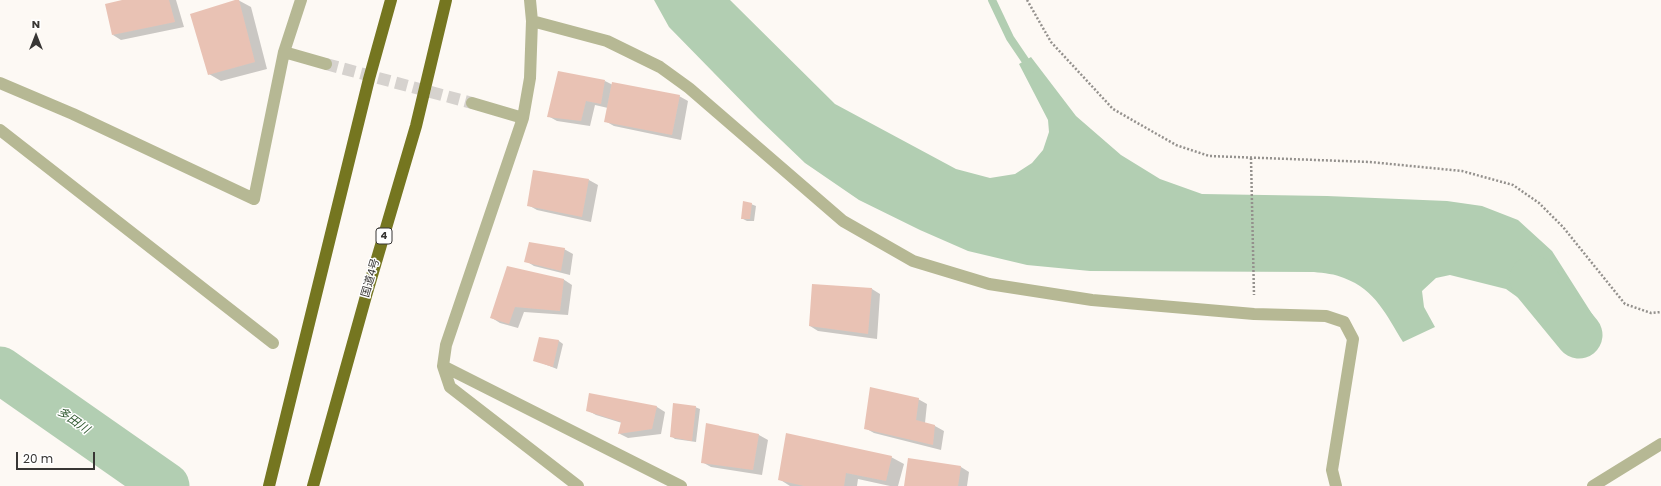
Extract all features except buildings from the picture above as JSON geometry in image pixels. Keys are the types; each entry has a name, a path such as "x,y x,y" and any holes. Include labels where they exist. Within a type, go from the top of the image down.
{"highway":[{"path":"269,486 369,79 391,0"},
{"name":"国道4号","path":"313,486 416,126 446,0"}],"street":[{"path":"0,83 72,114 254,199 284,52 301,0"},
{"path":"530,0 532,21 530,78 523,118 446,345 443,366 450,387 578,486"},
{"path":"532,21 607,41 660,67 689,88 843,221 913,262 990,284 1092,300 1254,314 1326,316 1344,322 1353,339 1332,470 1336,486"},
{"path":"284,52 326,64"},
{"path":"472,103 523,118"},
{"path":"0,130 273,343"},
{"path":"443,366 681,486"},
{"path":"1593,486 1661,444"}],"path":[{"path":"1027,0 1051,42 1113,109 1176,145 1209,156 1370,162 1462,171 1513,185 1539,203 1563,227 1625,304 1650,313 1661,312"},
{"path":"1251,158 1254,298"}],"shaded area":[{"path":"654,0 730,0 835,104 956,169 990,178 1015,174 1032,163 1043,150 1049,132 1048,120 1019,64 1031,57 1076,116 1121,155 1160,179 1202,194 1327,196 1447,201 1482,206 1518,220 1552,251 1594,317 1555,341 1527,304 1506,289 1450,275 1436,278 1422,291 1424,307 1435,327 1403,342 1379,304 1372,296 1355,283 1333,275 1314,272 1090,271 1027,265 968,251 920,230 859,200 805,163 758,118 669,27"}],"waterway":[{"path":"992,0 1010,38 1031,69"},
{"path":"1533,279 1579,335"},
{"name":"多田川","path":"0,370 166,486"}],"tunnel":[{"path":"326,64 472,103"}]}
